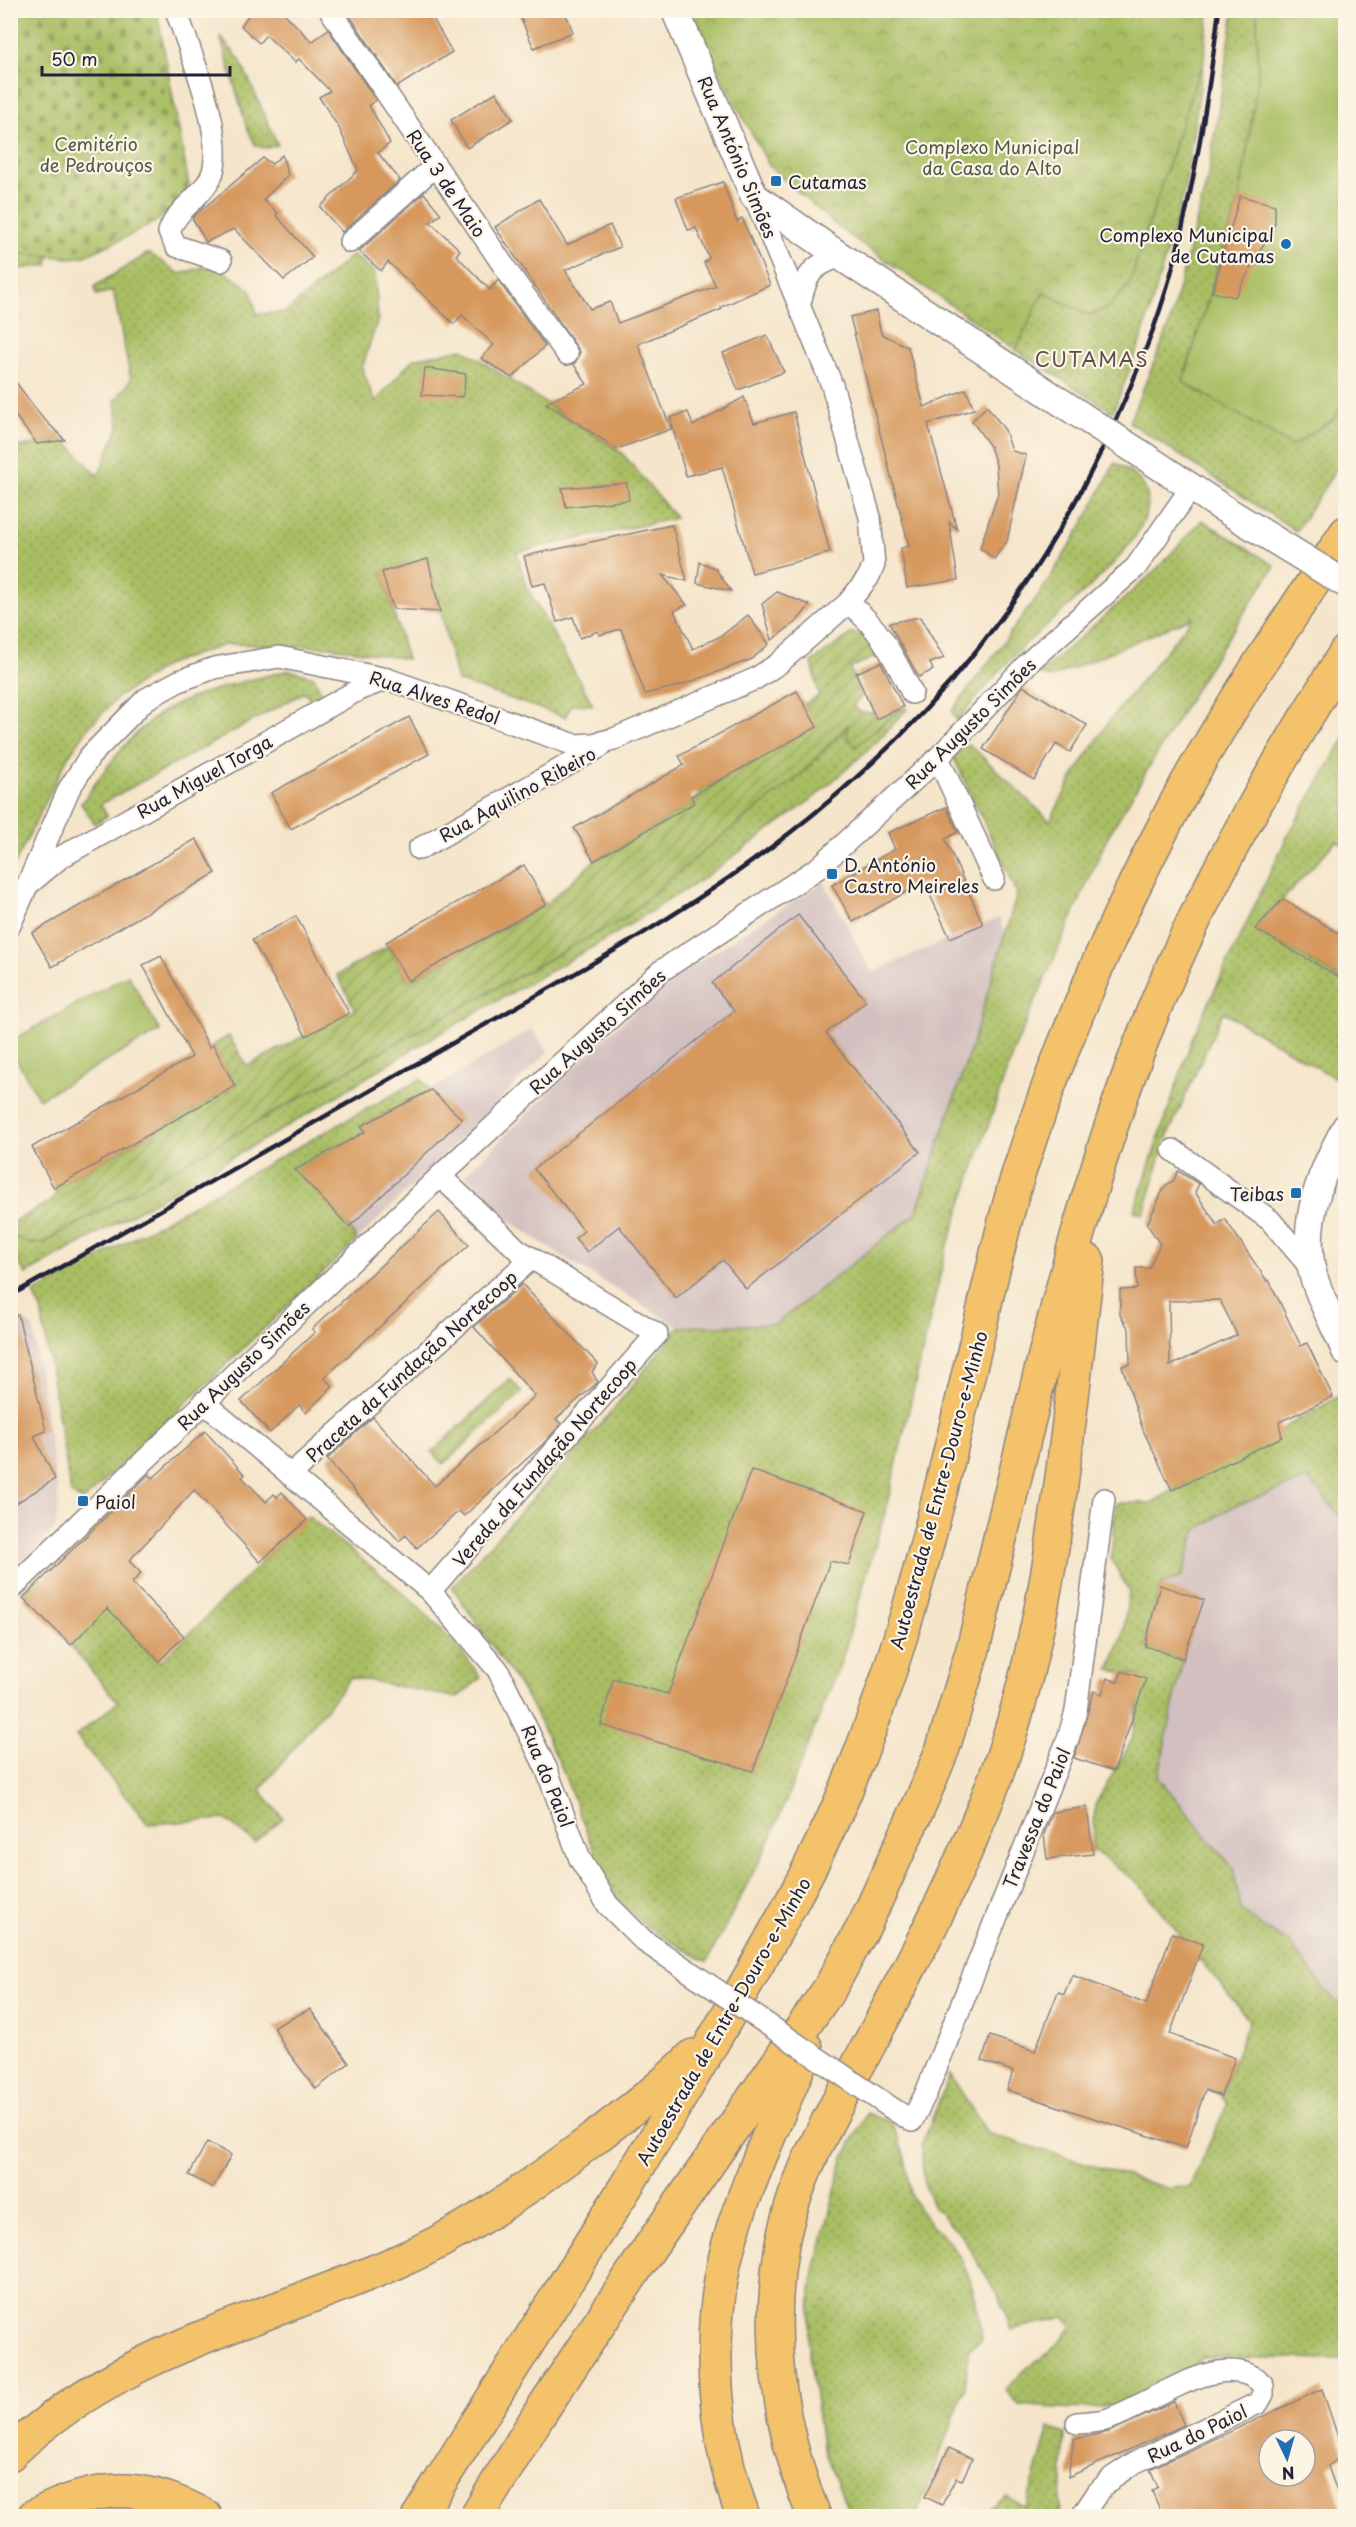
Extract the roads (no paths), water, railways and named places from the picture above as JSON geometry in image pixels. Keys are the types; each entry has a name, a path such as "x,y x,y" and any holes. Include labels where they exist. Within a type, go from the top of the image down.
{"highway":[{"name":"Autoestrada de Entre-Douro-e-Minho","path":"419,2517 642,2164 803,1881 852,1775 886,1686 914,1597 1017,1178 1053,1069 1134,885 1177,802 1242,691 1346,533"},
{"path":"743,2517 730,2474 719,2416 716,2354 722,2276 734,2226 830,1988 897,1858 943,1749 976,1637 1064,1282 1100,1161 1152,1016 1206,895 1249,813 1346,652"},
{"path":"814,2517 793,2454 780,2402 775,2294 783,2241 797,2191 819,2140 920,1950 962,1860 984,1807 1018,1706 1031,1660 1050,1566 1100,1161"},
{"path":"477,2517 538,2416 654,2242 830,1988"},
{"path":"10,2454 31,2433 73,2401 115,2378 162,2355 399,2261 489,2213 636,2106 681,2068 720,2029"},
{"path":"34,2517 85,2494 108,2491 139,2492 163,2498 205,2517"}],"street":[{"path":"176,10 210,116 216,157 211,177 172,222 169,232 176,246 221,261"},
{"name":"Rua 3 de Maio","path":"330,10 435,166 567,354"},
{"name":"Rua António Simões","path":"675,10 800,303 832,385 870,517 874,566 868,579 848,603"},
{"path":"350,242 435,166"},
{"path":"754,196 840,256 1191,488 1346,584"},
{"path":"800,303 805,282 813,269 840,256"},
{"name":"Rua Augusto Simões","path":"10,1590 440,1176 661,970 818,868 938,758 1029,662 1136,567 1191,488"},
{"path":"848,603 867,617 881,635 912,693"},
{"name":"Rua Alves Redol","path":"10,925 69,789 90,756 146,699 179,681 214,668 279,657 387,679 575,745 594,744 614,739 756,679 778,664 848,603"},
{"name":"Rua Miguel Torga","path":"27,885 61,857 358,690 387,679"},
{"name":"Rua Aquilino Ribeiro","path":"419,849 614,739"},
{"path":"938,758 994,879"},
{"path":"1311,1268 1309,1235 1311,1211 1330,1155 1346,1127"},
{"path":"1173,1150 1270,1220 1311,1268 1346,1352"},
{"path":"440,1176 518,1250 532,1258"},
{"name":"Vereda da Fundação Nortecoop","path":"430,1591 657,1334 532,1258"},
{"name":"Praceta da Fundação Nortecoop","path":"290,1475 532,1258"},
{"name":"Rua do Paiol","path":"203,1402 430,1591 498,1670 546,1768 580,1859 608,1905 644,1941 912,2121"},
{"name":"Travessa do Paiol","path":"912,2121 926,2093 1068,1739 1076,1711 1104,1499"},
{"name":"Rua do Paiol","path":"1077,2423 1105,2420 1217,2370 1241,2372 1256,2377 1263,2385 1263,2394 1258,2403 1134,2463 1113,2477 1098,2492 1082,2517"}],"railway":[{"path":"10,1296 670,917 752,862 791,832 891,745 936,698 978,649 1016,598 1051,543 1083,486 1137,371 1152,334 1179,244 1205,112 1219,10"}],"place":[{"name":"Cutamas","path":"776,181"},
{"name":"Complexo Municipal de Cutamas","path":"1286,244"},
{"name":"D. António Castro Meireles","path":"832,874"},
{"name":"Teibas","path":"1296,1193"},
{"name":"Paiol","path":"83,1501"}],"district":[{"name":"CUTAMAS","path":"1092,359"}],"park label":[{"name":"Cemitério de Pedrouços","path":"96,153"},
{"name":"Complexo Municipal da Casa do Alto","path":"992,156"}]}
